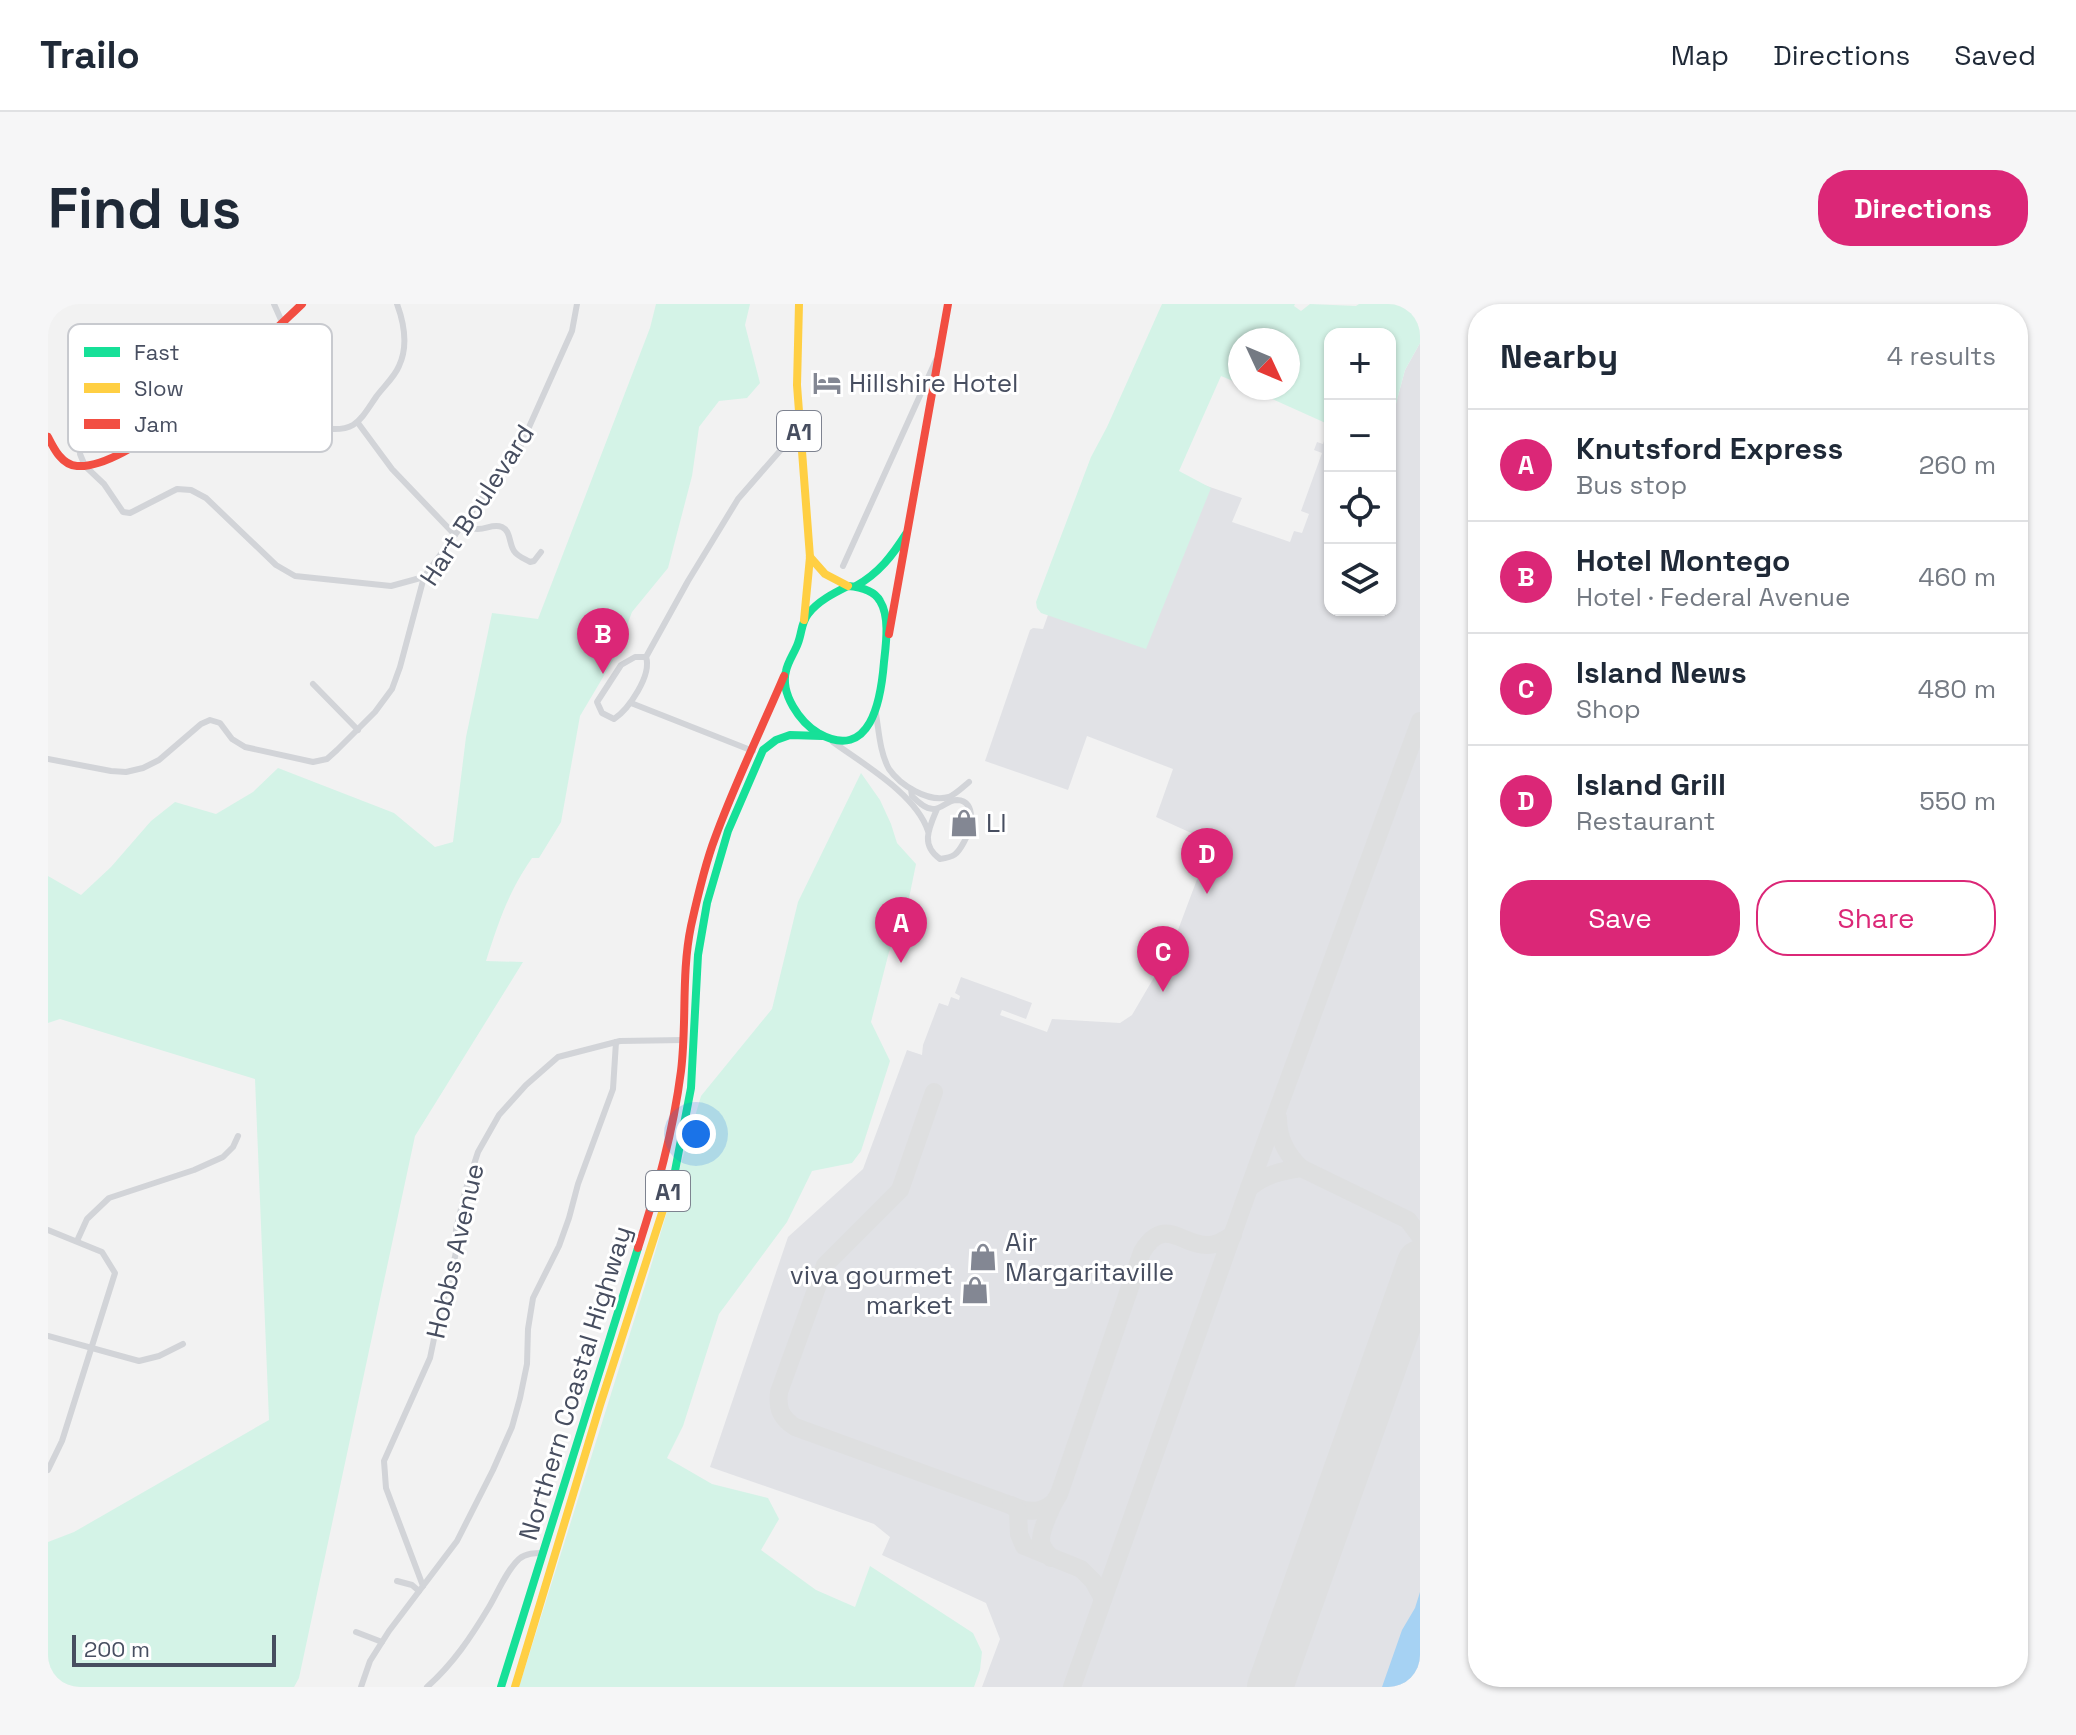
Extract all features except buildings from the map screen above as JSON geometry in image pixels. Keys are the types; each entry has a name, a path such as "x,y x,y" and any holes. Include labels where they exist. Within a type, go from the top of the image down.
{"main road":[{"path":"282,322 302,304"},
{"name":"A1","path":"784,676 804,620 810,557 797,385 799,304"},
{"path":"876,711 948,304"},
{"path":"48,437 54,451 65,462 75,466 102,463 124,452"},
{"path":"804,620 830,596 876,575 909,530"},
{"path":"810,557 825,574 873,594 880,601 884,610 885,656"},
{"path":"784,676 794,709 824,736"},
{"name":"Northern Coastal Highway","path":"501,1687 659,1184 672,1125 684,1040 684,982 691,927 714,840 784,676"},
{"name":"A1","path":"824,736 851,741 864,731 876,711"},
{"name":"Northern Coastal Highway","path":"515,1687 675,1171 691,1088 698,955 716,865 763,750 773,741 786,736 824,736"}],"street":[{"path":"274,304 282,322"},
{"path":"332,429 358,423 399,368 405,349 397,304"},
{"name":"Hart Boulevard","path":"48,759 111,771 143,768 159,760 201,724 210,720 220,723 232,739 245,747 313,762 320,762 337,750 384,701 396,679 424,577 521,445 572,331 577,304"},
{"path":"843,566 941,349"},
{"path":"358,423 392,469 455,535"},
{"path":"646,657 635,657 621,665 597,702 602,713 614,719 631,703 645,676 646,657 738,499 799,429"},
{"path":"80,452 85,466 104,484 123,512 130,513 177,489 191,490 206,498 276,565 295,576 391,586 424,577"},
{"path":"463,524 476,530 504,527 515,554 530,562 541,552"},
{"path":"313,684 358,730"},
{"path":"631,703 753,751"},
{"path":"876,711 880,743 889,769 911,789 927,796 948,797 969,782"},
{"path":"824,736 893,786 923,816 928,845 934,855 940,859 952,857 967,838 972,815 965,803 954,800 937,809 930,809 912,796 911,789"},
{"path":"928,831 937,809"},
{"name":"Hobbs Avenue","path":"421,1588 386,1488 384,1461 430,1358 456,1252 456,1230 478,1152 499,1115 526,1085 558,1057 616,1042 684,1040"},
{"path":"361,1687 370,1661 382,1642 457,1541 512,1427 527,1364 533,1298 559,1246 613,1089 616,1042"},
{"path":"77,1241 87,1219 109,1198 194,1170 223,1157 238,1136"},
{"path":"48,1230 102,1252 115,1273 62,1441 48,1470"},
{"path":"48,1336 139,1361 159,1356 183,1344"},
{"path":"427,1687 455,1660 519,1559 542,1552 557,1554"},
{"path":"397,1581 421,1588"},
{"path":"356,1632 382,1642"}],"shaded area":[{"path":"1420,343 1420,1687 982,1687 1000,1639 986,1603 882,1555 890,1537 874,1524 710,1467 788,1237 863,1169 907,1050 922,1055 939,1003 948,1006 951,997 959,1000 960,996 955,993 961,977 1032,1003 1026,1019 1002,1010 1000,1015 1047,1032 1052,1019 1120,1023 1132,1015 1163,962 1166,962 1211,842 1156,817 1173,769 1087,736 1068,790 985,761 1030,630 1043,629 1048,615 1169,473 1242,498 1232,522 1290,542 1294,531 1302,533 1309,514 1301,511 1322,453 1314,450 1317,442 1323,444 1324,441 1324,616 1396,616 1396,404 1405,370"}],"green space":[{"path":"656,304 750,304 745,325 760,383 747,398 719,401 699,427 692,476 668,568 632,612 615,657 580,716 561,822 539,858 532,858 510,895 486,961 523,962 415,1136 299,1678 294,1687 48,1687 48,1542 74,1532 269,1420 255,1079 60,1019 48,1023 48,876 81,895 111,867 151,821 175,802 216,814 253,792 278,768 394,813 435,847 453,842 466,737 492,613 538,619 650,328"},
{"path":"1162,304 1295,304 1301,311 1310,304 1420,304 1420,343 1405,370 1396,404 1396,328 1324,328 1324,422 1275,400 1300,400 1300,328 1228,328 1228,379 1221,376 1179,471 1211,488 1146,649 1041,613 1037,608 1036,602 1091,457"},
{"path":"861,773 880,800 897,843 916,864 908,903 889,952 871,1022 890,1061 861,1151 852,1163 812,1171 787,1222 719,1314 683,1426 667,1458 712,1484 768,1498 779,1519 761,1550 816,1590 855,1607 870,1566 973,1633 982,1652 974,1687 519,1687 701,1096 772,1009 798,902"}],"water":[{"path":"1420,1592 1420,1687 1382,1687 1402,1630"}],"taxiway":[{"path":"1072,1687 1249,1188 1420,721"},
{"path":"934,1092 900,1190 825,1265 779,1392 779,1408 795,1427 1024,1510 1040,1510 1053,1503"},
{"path":"1278,1118 1284,1145 1301,1168 1408,1220 1420,1236"},
{"path":"1249,1188 1273,1174 1301,1168"},
{"path":"1051,1558 1041,1543 1043,1529 1059,1494 1142,1252 1159,1235 1174,1235 1209,1245 1233,1235"},
{"path":"1011,1505 1018,1511 1019,1534 1024,1546 1081,1569 1093,1581 1103,1599"}],"runway":[{"path":"1270,1687 1420,1263"}],"traffic: fast":[{"path":"856,586 884,563 906,534"},
{"path":"848,586 862,588 880,601 886,623 886,647 880,693 870,723 850,740 836,740 818,733 798,715 789,698 785,680 808,614 821,601 848,586"},
{"path":"671,1185 691,1088 698,955 707,903 728,831 763,750 776,740 790,735 822,736"},
{"path":"501,1687 638,1248"}],"traffic: slow":[{"path":"799,304 797,385 810,557 804,620"},
{"path":"810,557 825,574 848,586"},
{"path":"515,1687 600,1405 671,1185"}],"traffic: jam":[{"path":"281,324 302,304"},
{"path":"889,634 948,304"},
{"path":"48,437 63,460 72,465 102,462 123,452"},
{"path":"638,1248 674,1117 683,1053 688,944 702,882 723,817 784,676"}],"place":[{"name":"Hillshire Hotel","path":"827,383"},
{"name":"Hotel Montego","path":"603,674"},
{"name":"Ll","path":"964,823"},
{"name":"Island Grill","path":"1207,894"},
{"name":"Knutsford Express","path":"901,963"},
{"name":"Island News","path":"1163,992"},
{"name":"Air Margaritaville","path":"983,1257"},
{"name":"viva gourmet market","path":"975,1290"}]}
